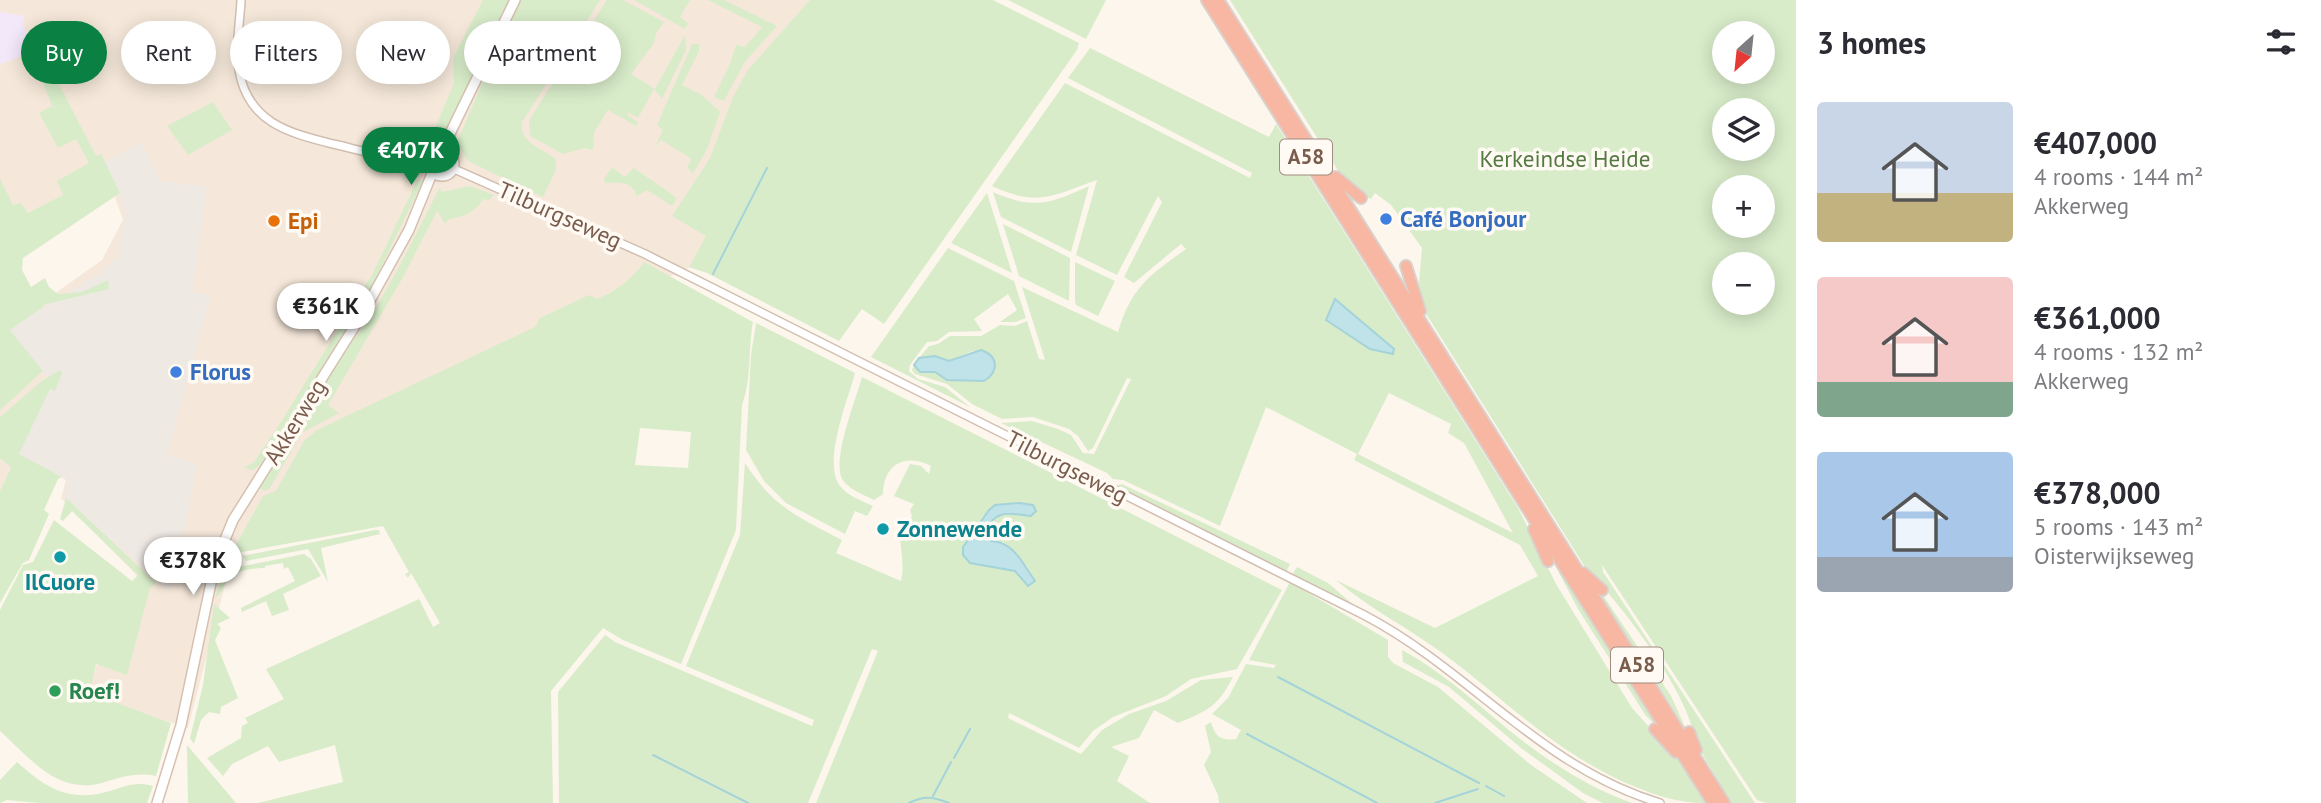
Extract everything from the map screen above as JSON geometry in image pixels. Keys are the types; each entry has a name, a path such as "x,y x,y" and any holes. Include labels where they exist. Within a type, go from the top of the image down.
{"highway":[{"name":"A58","path":"1207,0 1506,474 1698,769 1724,803"},
{"name":"A58","path":"1217,0 1573,563 1698,769 1713,803"},
{"name":"A58","path":"1322,163 1328,166 1344,186 1362,198"},
{"name":"A58","path":"1406,266 1414,295 1441,345 1439,350"},
{"name":"A58","path":"1506,474 1548,561"},
{"name":"A58","path":"1573,563 1602,590"},
{"name":"A58","path":"1655,729 1698,769"},
{"name":"A58","path":"1689,732 1698,769"}],"main road":[{"path":"442,154 453,162 447,174 435,171 431,160 442,154 452,138 462,109 515,0"},
{"name":"Akkerweg","path":"157,803 181,725 215,564 233,520 363,313 418,211 435,171"}],"street":[{"path":"242,0 237,52 239,71 250,99 275,126 291,134 393,157 421,160 435,171"},
{"path":"393,157 442,154"},
{"name":"Tilburgseweg","path":"452,168 645,254 1364,615 1398,634 1441,664 1564,761 1612,785 1660,803"}],"shaded area":[{"path":"0,0 817,0 711,235 693,266 375,410 259,518 231,562 188,728 88,695 97,663 149,588 61,498 66,480 17,453 0,491 0,338 6,328 102,260 123,220 104,165 65,196 21,222 0,189"},
{"path":"0,12 24,16 24,21 21,21 21,56 0,64"},
{"path":"142,143 161,181 207,187 192,292 211,295 167,455 197,464 181,551 168,591 64,497 67,480 18,454 48,378 8,330 103,271 117,257 126,213 105,162"}],"green space":[{"path":"483,0 510,0 500,21 472,21"},
{"path":"517,0 600,0 587,21 508,21"},
{"path":"607,0 623,0 664,22 656,33 654,43 631,74 655,89 685,35 686,50 662,99 654,89 638,118 628,112 627,115 638,122 636,126 608,110 594,132 593,150 584,148 563,154 530,136 529,120 552,84 621,84 621,21 593,21"},
{"path":"634,0 690,0 680,17 688,23 685,29"},
{"path":"708,0 724,0 777,26 744,63 724,101 714,97 736,45 745,47 762,27"},
{"path":"810,0 993,0 1079,43 1077,50 884,324 862,309 839,341 707,273 689,267 706,236 672,216 710,158 733,97 747,71"},
{"path":"1008,0 1106,0 1086,39"},
{"name":"Kerkeindse Heide","path":"1230,0 1796,0 1796,803 1766,803 1757,800 1602,565 1603,572 1755,803 1731,803 1696,743 1691,723 1668,676 1635,627 1587,570 1425,312 1419,283 1422,248 1391,205 1375,193 1371,199 1359,194 1342,177"},
{"path":"464,37 464,84 471,84 444,141 435,142 439,133 436,126 454,83 453,58"},
{"path":"692,44 699,44 699,51 682,85 702,95 720,112 708,147 693,174 687,167 691,160 689,157 661,140 655,147 663,130 657,125"},
{"path":"1090,48 1269,137 1276,124 1518,508 1556,584 1632,708 1679,760 1705,803 1677,800 1651,793 1605,773 1579,758 1532,725 1441,652 1361,600 1336,580 1435,628 1538,576 1520,545 1354,460 1357,454 1266,407 1220,526 1123,480 1113,479 1107,473 1001,423 1032,421 1058,429 1071,435 1083,453 1094,454 1131,379 1127,378 1093,448 1088,451 1078,436 1069,429 1033,417 1002,419 972,404 947,384 915,374 912,370 914,365 920,372 935,372 947,380 984,381 996,370 973,351 949,361 935,356 919,358 929,346 950,336 981,336 1000,325 1015,326 1027,321 1039,359 1045,360 1022,287 1118,332 1129,303 1143,283 1186,249 1181,244 1134,283 1124,277 1162,202 1158,196 1117,275 1076,255 1097,180 1056,194 1034,198 992,186 1065,83 1250,178 1252,173 1068,78","holes":["1336,299 1394,349 1370,349 1326,320","1389,393 1451,424 1448,433 1464,443 1513,533 1358,454"]},
{"path":"43,84 59,84 96,156 101,154 120,193 23,258 22,270 31,287 45,278 49,287 58,294 82,292 108,280 109,289 43,305 10,330 43,371 0,410 0,179 13,205 21,203 28,213 63,195 57,181 89,163 76,139 58,148 39,113 52,106"},
{"path":"482,84 546,84 522,122 522,130 528,141 556,160 556,170 543,197 468,161 457,143"},
{"path":"213,102 232,130 188,155 167,126"},
{"path":"612,167 625,177 634,168 677,198 672,206 647,190 637,196 628,185 605,183 604,179"},
{"path":"418,179 423,181 362,306 262,464 253,470 244,468 254,462 279,425 372,275"},
{"path":"470,186 494,195 489,200 483,199 469,213 449,219 445,224 437,211 402,279 328,405 339,413 302,433 270,488 265,491 258,487 346,346 368,320 440,187 441,192"},
{"path":"1089,186 1071,252 1001,217 993,192 1031,203 1052,201"},
{"path":"987,193 1012,273 951,243"},
{"path":"1003,224 1070,258 1069,301 1019,276"},
{"path":"948,248 1014,281 1026,318 1015,322 1000,322 1017,310 1008,294 974,319 982,331 949,332 937,341 927,342 910,365 909,371 918,379 945,387 970,407 871,357"},
{"path":"644,262 753,322 747,385 742,405 736,530 681,664 623,640 603,628 551,691 553,803 258,803 343,782 335,745 279,762 268,746 232,764 223,776 207,758 241,738 242,726 248,723 245,718 284,699 266,669 419,599 433,627 440,623 411,573 408,578 405,574 409,572 383,526 231,554 263,496 276,491 304,441 317,430 535,327 540,318 589,295 597,299 604,296 623,284","holes":["640,428 691,432 688,468 635,465"]},
{"path":"1075,262 1115,281 1098,316 1076,305"},
{"path":"756,323 855,373 838,431 835,475 847,493 873,506 867,516 855,511 845,534 786,503 764,481 746,450 751,355"},
{"path":"60,370 62,373 55,391 50,389 19,454 62,477 58,479 44,510 49,514 29,560 23,563 0,603 0,491 11,467 0,458 0,417 43,380"},
{"path":"862,377 1282,590 1237,669 1191,679 1166,696 1113,717 1093,731 1079,748 1009,713 1008,718 1081,754 1102,730 1129,714 1166,701 1201,680 1233,677 1222,695 1205,711 1178,723 1154,710 1139,738 1111,747 1129,756 1117,781 1150,803 816,803 878,651 872,649 808,803 559,803 558,692 605,635 615,642 812,726 814,720 686,666 740,535 745,463 776,501 842,540 836,553 901,581 900,533 912,516 910,510 914,504 894,496 910,464 921,466 929,474 931,466 913,461 898,464 887,475 883,494 874,500 845,483 840,469 842,443","holes":["1035,508 1026,516 1001,515 992,520 984,532 991,541 1003,542 1027,566 1035,581 1024,583 1015,571 967,561 964,555 965,543 984,515"]},
{"path":"1122,484 1290,564 1286,572 1116,486"},
{"path":"66,498 156,583 150,588 127,675 96,664 90,693 171,723 156,776 135,775 102,783 71,784 45,772 0,731 0,610 23,565 33,562 54,520 132,581 138,575 72,511 63,521 60,519"},
{"path":"379,530 380,534 321,548 328,582 308,549 246,561 242,556"},
{"path":"1547,550 1659,728 1646,716 1578,609"},
{"path":"304,554 311,559 321,576 283,594 289,610 272,616 266,601 242,612 241,608 295,581 288,567 284,569 283,563 237,573 229,578 215,598 223,570"},
{"path":"1297,567 1328,583 1357,608 1292,575"},
{"path":"1290,582 1388,640 1388,657 1393,663 1438,687 1531,765 1587,803 1219,803 1204,765 1211,752 1205,726 1211,722 1219,737 1236,739 1241,730 1212,714 1228,698 1246,664 1274,668 1276,665 1249,660"},
{"path":"1598,588 1671,696 1686,729 1596,589"},
{"path":"214,604 230,618 217,624 221,628 215,640 238,698 221,707 220,714 209,712 201,720 194,744 190,738 203,685"},
{"path":"1402,650 1450,681 1549,760 1589,784 1632,803 1603,803 1583,793 1521,748 1449,687 1403,662"},
{"path":"187,745 236,803 188,803"},
{"path":"17,762 48,786 70,794 95,794 136,784 153,786 147,803 39,803 7,800 0,803 0,780"}],"water":[{"path":"1335,299 1394,349 1393,354 1370,349 1326,320"},
{"path":"981,350 991,356 995,364 992,373 984,381 947,380 935,372 920,372 914,365 919,358 935,356 949,361"},
{"path":"995,505 1033,505 1036,511 1031,516 998,516 984,532 991,541 1006,545 1017,555 1035,581 1028,586 1015,571 970,563 963,555 963,547 989,510"}],"waterway":[{"path":"713,274 767,168"},
{"path":"1278,677 1479,783"},
{"path":"954,758 970,729"},
{"path":"1247,734 1377,803"},
{"path":"653,755 748,803"},
{"path":"933,796 951,762"},
{"path":"1486,786 1504,796"},
{"path":"1435,803 1478,789"},
{"path":"909,803 929,798 949,803"}],"place":[{"name":"Café Bonjour","path":"1386,219"},
{"name":"Epi","path":"274,221"},
{"name":"Florus","path":"176,372"},
{"name":"Zonnewende","path":"883,529"},
{"name":"IlCuore","path":"60,557"},
{"name":"Roef!","path":"55,691"}]}
